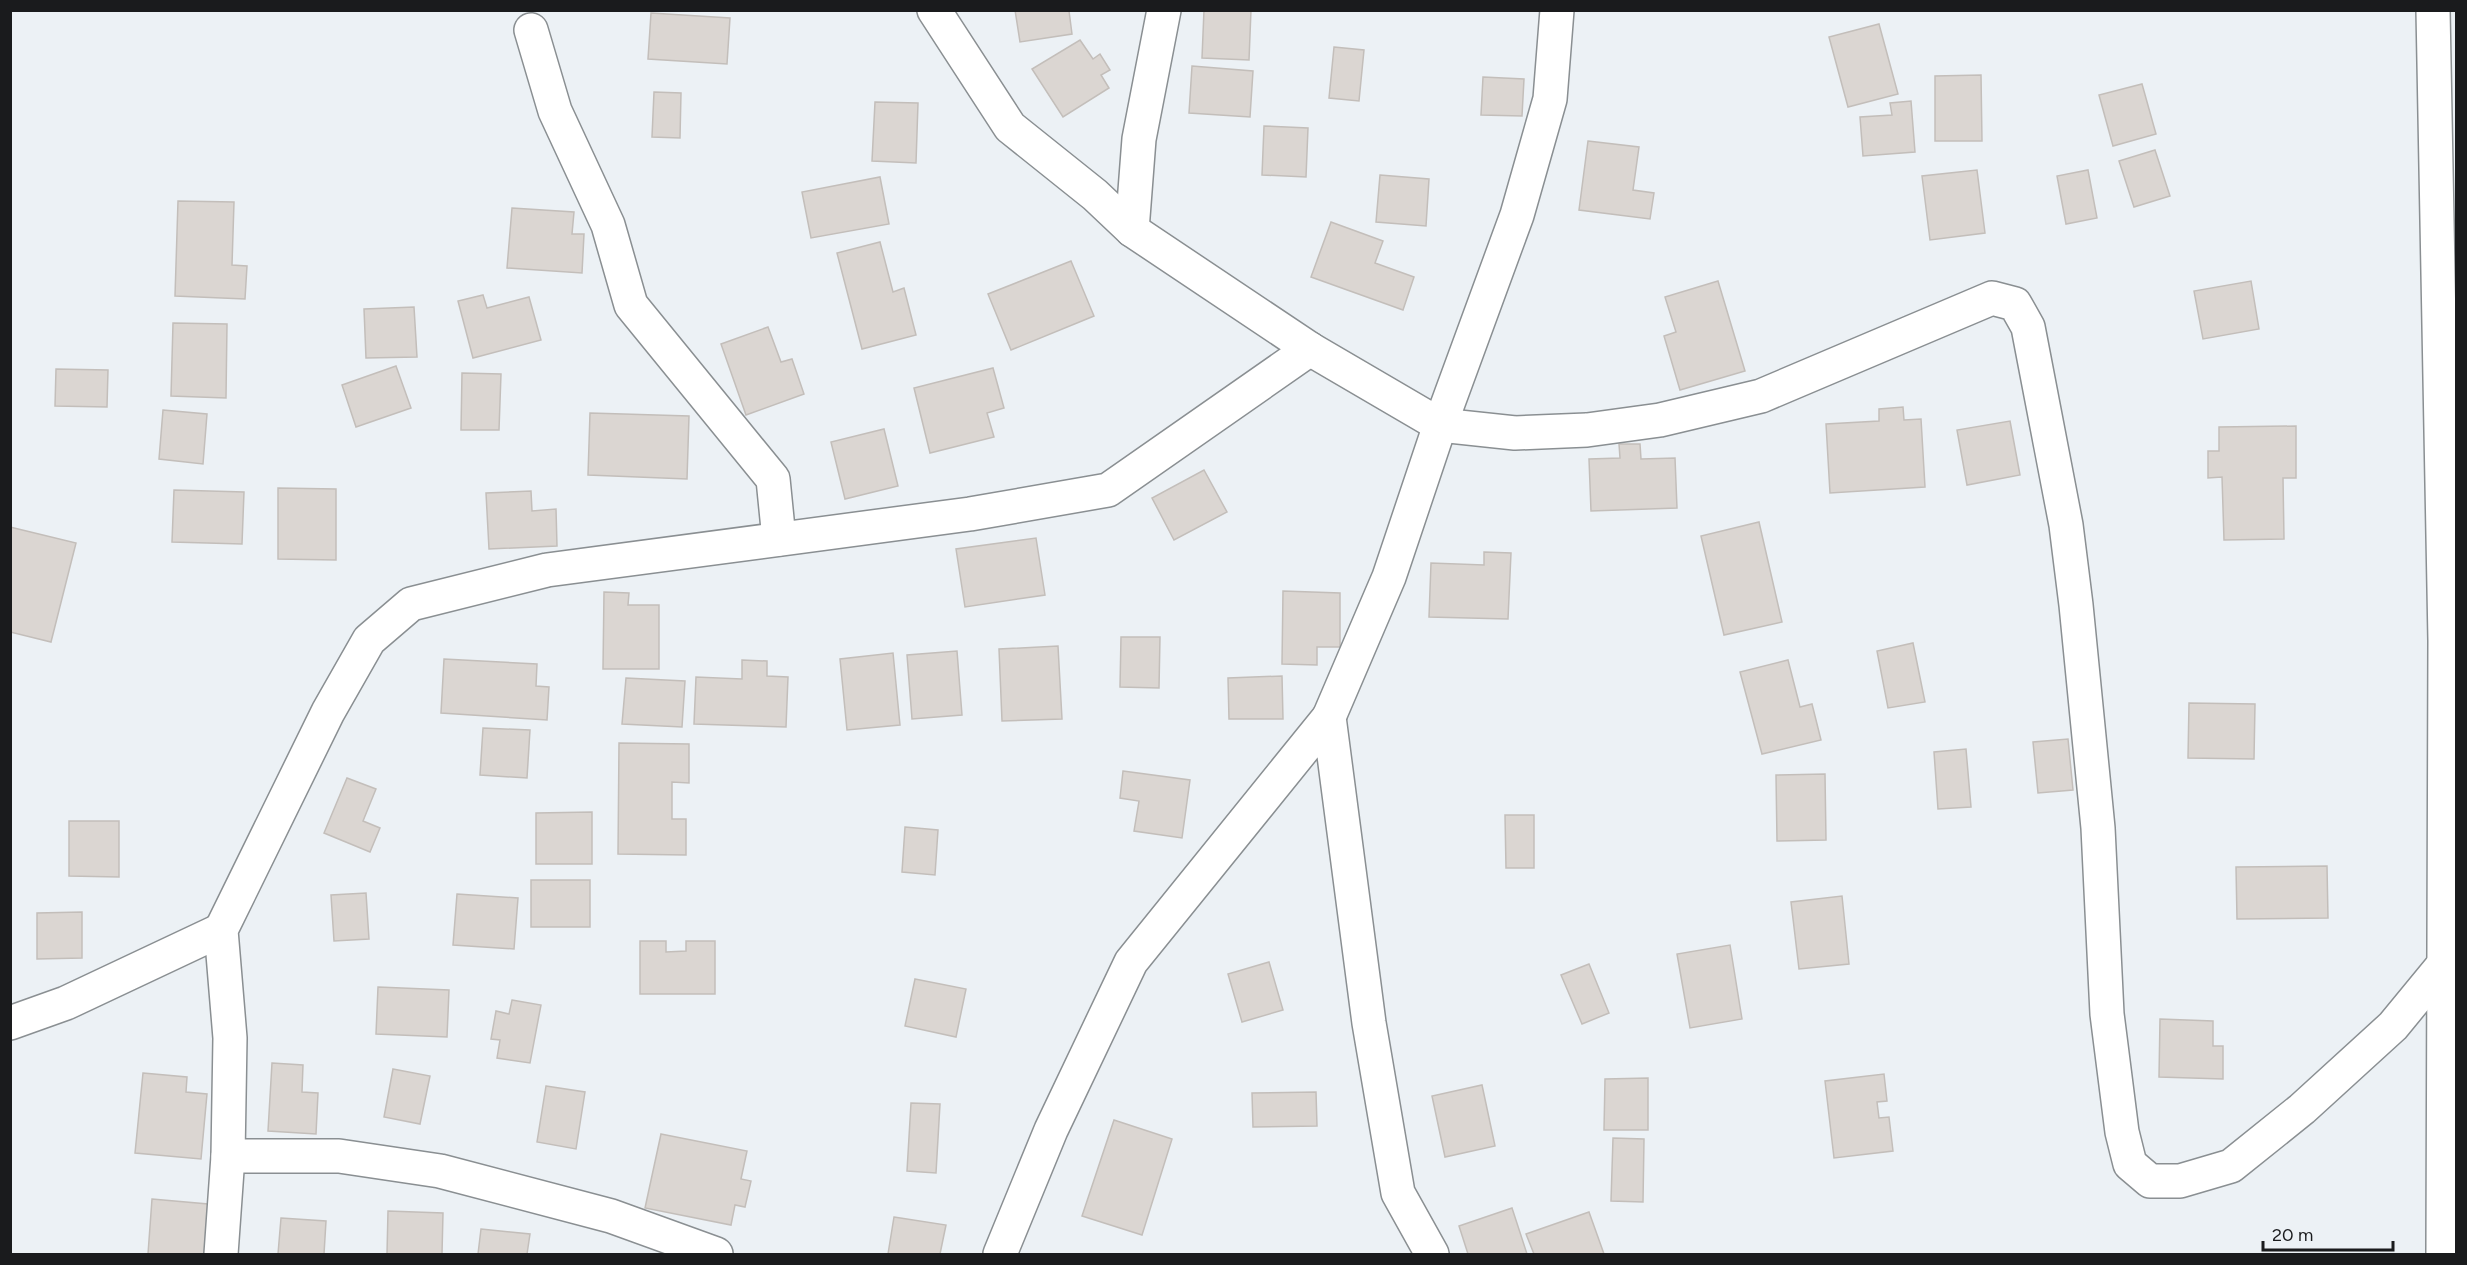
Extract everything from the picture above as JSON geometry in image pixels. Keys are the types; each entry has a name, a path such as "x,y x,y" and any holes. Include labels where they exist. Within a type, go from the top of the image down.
{"street":[{"path":"934,10 1010,127 1095,195 1132,230 1310,349 1440,425 1515,433 1587,430 1660,420 1761,396 1992,298 2015,303 2028,327 2066,525 2098,828 2107,1014 2122,1132 2130,1164 2150,1181 2180,1181 2231,1166 2302,1109 2393,1026 2444,964"},
{"path":"1132,230 1138,139 1164,10"},
{"path":"1000,1254 1051,1130 1131,962 1329,717 1389,577 1440,425 1516,215 1550,99 1557,10"},
{"path":"2433,10 2451,681 2444,964 2443,1254"},
{"path":"531,30 555,111 608,225 631,305 773,479 779,539"},
{"path":"221,1254 228,1156 230,1038 221,930 297,772 369,640 411,604 546,570 970,514 1108,490 1310,349"},
{"path":"1329,717 1369,1023 1398,1193 1432,1254"},
{"path":"10,1023 66,1003 221,930"},
{"path":"228,1156 339,1156 440,1171 611,1216 716,1254"}],"building":[{"path":"1015,10 1069,11 1072,34 1020,42"},
{"path":"1204,10 1251,10 1249,60 1202,58"},
{"path":"651,13 730,18 727,64 648,59"},
{"path":"1879,24 1898,94 1848,107 1829,37"},
{"path":"1080,40 1093,59 1100,54 1110,70 1101,75 1109,88 1063,117 1032,69"},
{"path":"1334,47 1364,50 1359,101 1329,98"},
{"path":"1192,66 1253,71 1250,117 1189,113"},
{"path":"1981,75 1982,141 1935,141 1935,76"},
{"path":"1483,77 1524,79 1522,116 1481,115"},
{"path":"2142,84 2156,134 2113,146 2099,95"},
{"path":"654,92 681,93 680,138 652,137"},
{"path":"1911,101 1915,152 1863,156 1860,117 1892,115 1890,103"},
{"path":"875,102 918,103 916,163 872,161"},
{"path":"1264,126 1308,128 1306,177 1262,175"},
{"path":"1588,141 1639,147 1633,190 1654,193 1650,219 1579,210"},
{"path":"2155,150 2170,196 2134,207 2119,161"},
{"path":"1977,170 1985,233 1930,240 1922,176"},
{"path":"2088,170 2097,218 2066,224 2057,176"},
{"path":"1380,175 1429,179 1426,226 1376,222"},
{"path":"880,177 889,224 811,238 802,192"},
{"path":"178,201 234,202 232,265 247,266 245,299 175,296"},
{"path":"512,208 574,212 572,234 584,234 582,273 507,268"},
{"path":"1331,222 1383,241 1375,263 1414,277 1403,310 1311,277"},
{"path":"880,242 893,292 904,288 916,335 862,349 837,253"},
{"path":"1071,261 1094,316 1011,350 988,294"},
{"path":"1718,281 1745,371 1680,390 1664,336 1676,332 1665,297"},
{"path":"2251,281 2259,329 2203,339 2194,291"},
{"path":"483,295 487,308 529,297 541,340 473,358 458,301"},
{"path":"414,307 417,357 366,358 364,309"},
{"path":"173,323 227,324 226,398 171,396"},
{"path":"768,327 781,362 792,359 804,394 746,415 721,344"},
{"path":"396,366 411,408 356,427 342,385"},
{"path":"993,368 1004,408 987,413 994,437 930,453 914,388"},
{"path":"56,369 108,370 107,407 55,406"},
{"path":"462,373 501,374 499,430 461,430"},
{"path":"1903,407 1904,420 1921,419 1925,487 1830,493 1826,424 1879,421 1879,409"},
{"path":"163,410 207,414 203,464 159,459"},
{"path":"590,413 689,416 687,479 588,475"},
{"path":"2010,421 2020,475 1967,485 1957,430"},
{"path":"2296,426 2296,478 2283,478 2284,539 2224,540 2222,477 2208,478 2208,451 2219,451 2219,427"},
{"path":"884,429 898,486 845,499 831,442"},
{"path":"1619,444 1640,444 1641,459 1675,458 1677,508 1591,511 1589,459 1620,458"},
{"path":"1204,470 1227,512 1174,540 1152,498"},
{"path":"278,488 336,489 336,560 278,559"},
{"path":"174,490 244,492 242,544 172,542"},
{"path":"531,491 532,511 556,509 557,546 489,549 486,493"},
{"path":"1759,522 1782,622 1724,635 1701,536"},
{"path":"10,527 76,543 51,642 10,632"},
{"path":"1036,538 1045,595 965,607 956,549"},
{"path":"1484,552 1511,553 1508,619 1429,617 1431,563 1484,565"},
{"path":"1283,591 1340,593 1340,647 1317,647 1317,665 1282,664"},
{"path":"604,592 629,593 628,605 659,605 659,669 603,669"},
{"path":"1121,637 1160,637 1159,688 1120,687"},
{"path":"1913,643 1925,702 1888,708 1877,651"},
{"path":"1058,646 1062,719 1002,721 999,649"},
{"path":"957,651 962,715 912,719 907,655"},
{"path":"893,653 900,725 847,730 840,659"},
{"path":"444,659 537,664 536,686 549,687 547,720 441,713"},
{"path":"742,660 767,661 767,676 788,677 786,727 694,724 696,677 742,679"},
{"path":"1788,660 1800,707 1812,704 1821,740 1762,754 1740,672"},
{"path":"1282,676 1283,719 1229,719 1228,678"},
{"path":"626,678 685,681 682,727 622,724"},
{"path":"2189,703 2255,704 2254,759 2188,758"},
{"path":"483,728 530,730 527,778 480,775"},
{"path":"2068,739 2073,790 2038,793 2033,742"},
{"path":"619,743 689,744 689,783 672,782 672,819 686,819 686,855 618,854"},
{"path":"1966,749 1971,807 1938,809 1934,752"},
{"path":"1123,771 1190,780 1182,838 1134,831 1139,801 1120,798"},
{"path":"1825,774 1826,840 1777,841 1776,775"},
{"path":"347,778 376,789 363,821 380,828 370,852 324,833"},
{"path":"592,812 592,864 536,864 536,813"},
{"path":"1505,815 1534,815 1534,868 1506,868"},
{"path":"69,821 119,821 119,877 69,876"},
{"path":"905,827 938,830 935,875 902,872"},
{"path":"2327,866 2328,918 2237,919 2236,867"},
{"path":"531,880 590,880 590,927 531,927"},
{"path":"366,893 369,939 334,941 331,895"},
{"path":"457,894 518,898 514,949 453,945"},
{"path":"1842,896 1849,964 1799,969 1791,902"},
{"path":"82,912 82,958 37,959 37,913"},
{"path":"640,941 666,941 666,952 686,951 686,941 715,941 715,994 640,994"},
{"path":"1730,945 1742,1019 1690,1028 1677,954"},
{"path":"1269,962 1283,1010 1242,1022 1228,974"},
{"path":"1589,964 1609,1013 1582,1024 1561,975"},
{"path":"915,979 966,989 956,1037 905,1026"},
{"path":"378,987 449,990 447,1037 376,1034"},
{"path":"512,1000 541,1005 530,1063 497,1058 500,1040 491,1039 496,1011 509,1014"},
{"path":"2160,1019 2213,1021 2213,1046 2223,1046 2223,1079 2159,1077"},
{"path":"272,1063 303,1065 302,1092 318,1093 316,1134 268,1131"},
{"path":"393,1069 430,1076 420,1124 384,1117"},
{"path":"143,1073 187,1077 186,1092 207,1094 201,1159 135,1153"},
{"path":"1884,1074 1887,1101 1877,1102 1879,1118 1889,1117 1893,1151 1834,1158 1825,1081"},
{"path":"1648,1078 1648,1130 1604,1130 1605,1079"},
{"path":"1482,1085 1495,1146 1445,1157 1432,1096"},
{"path":"546,1086 585,1092 576,1149 537,1142"},
{"path":"1316,1092 1317,1126 1253,1127 1252,1093"},
{"path":"911,1103 940,1104 936,1173 907,1171"},
{"path":"1114,1120 1172,1139 1142,1235 1082,1216"},
{"path":"661,1134 747,1151 741,1179 751,1181 745,1207 735,1205 731,1225 645,1208"},
{"path":"1613,1138 1644,1139 1643,1202 1611,1201"},
{"path":"152,1199 208,1204 205,1254 148,1254"},
{"path":"1512,1208 1527,1254 1468,1254 1459,1226"},
{"path":"388,1211 443,1213 442,1254 387,1254"},
{"path":"1589,1212 1604,1254 1534,1254 1526,1234"},
{"path":"894,1217 946,1225 940,1254 888,1254"},
{"path":"281,1218 326,1221 324,1254 278,1254"},
{"path":"481,1229 530,1234 527,1254 478,1254"}]}
